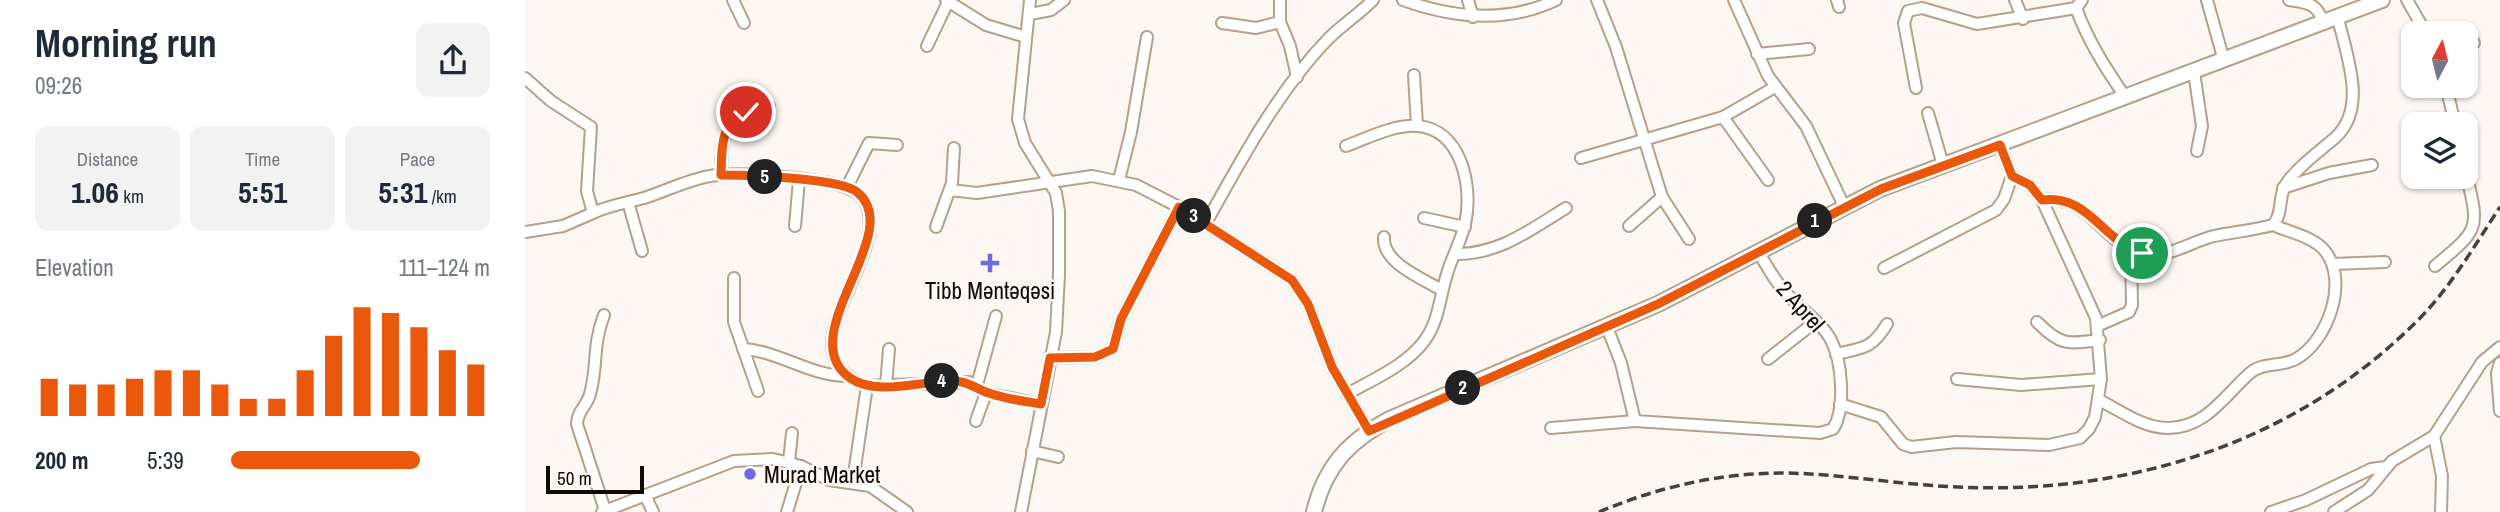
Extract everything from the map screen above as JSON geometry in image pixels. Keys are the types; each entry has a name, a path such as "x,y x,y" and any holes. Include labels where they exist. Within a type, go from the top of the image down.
{"street":[{"path":"733,0 744,23"},
{"path":"1021,512 1058,312 1059,211 1051,180 1025,143 1018,119 1030,0"},
{"path":"1030,14 1051,10 1064,0"},
{"path":"1280,0 1280,22 1290,46 1297,76"},
{"path":"1206,223 1255,138 1297,76 1328,38 1373,0"},
{"path":"1403,0 1445,13 1473,17 1526,11 1555,0"},
{"path":"1468,0 1473,17"},
{"path":"1597,0 1616,47 1662,197 1689,239"},
{"path":"1734,0 1775,88 1806,125 1845,206"},
{"path":"2015,0 2023,19"},
{"path":"2207,0 2224,61"},
{"path":"2273,225 2278,219 2283,188 2292,175 2339,134 2349,119 2353,104 2352,88 2331,21 2307,1 2289,0"},
{"path":"1314,512 1325,478 1334,464 1344,451 1369,431 1607,327 1759,253 1845,206 1943,164 2126,98 2382,0"},
{"path":"2407,0 2419,21"},
{"path":"927,46 947,1 986,24 1027,37"},
{"path":"1916,88 1904,23 1907,11 1922,8 1977,24 2023,19 2079,4 2099,60 2126,98"},
{"path":"1222,23 1256,28 1280,22"},
{"path":"1119,180 1131,132 1147,37"},
{"path":"1757,54 1809,49"},
{"path":"2194,72 2201,126 2197,151"},
{"path":"1414,75 1417,126"},
{"path":"525,78 551,101 591,127 587,191 593,213"},
{"path":"1581,158 1723,117 1775,88"},
{"path":"721,175 722,142 727,127 736,117 769,106"},
{"path":"1928,113 1943,164"},
{"path":"1723,117 1768,180"},
{"path":"1346,146 1377,134 1417,126 1431,130 1457,153 1468,185 1465,227 1431,330 1415,352 1347,394"},
{"path":"848,187 869,142 897,145"},
{"path":"1884,268 1996,210 2004,198 2012,176 2000,145"},
{"path":"936,227 939,211 950,190 954,148"},
{"path":"2283,188 2329,173 2372,164"},
{"path":"525,232 563,226 593,213 721,175 799,180 848,187 862,198 869,217 863,248 831,340 834,358 847,376"},
{"path":"950,190 977,192 1092,176 1119,180 1144,188 1179,207 1292,280 1308,304 1327,356 1369,431"},
{"path":"1551,428 1635,421 1819,433 1833,429 1839,420 1840,404 1881,417 1903,444 1911,447 1956,442 2032,446 2065,443 2080,438 2095,417 2099,400 2100,340 2097,326 2087,294 2042,200 2030,185 2012,176"},
{"path":"795,226 799,180"},
{"path":"2435,266 2468,239 2474,228 2475,214 2470,189"},
{"path":"1629,226 1662,197"},
{"path":"2042,200 2066,199 2080,206 2101,227 2131,249 2165,254 2211,237 2273,225 2315,243 2324,249 2333,264 2335,286 2332,308 2326,326 2312,344 2295,359 2250,373 2211,412 2193,424 2170,428 2150,426 2099,400"},
{"path":"628,202 642,251"},
{"path":"1050,358 1095,357 1113,349 1121,319 1179,207"},
{"path":"1455,254 1487,252 1504,245 1566,208"},
{"path":"1424,218 1465,227"},
{"path":"1384,237 1386,250 1396,260 1442,290"},
{"path":"2097,326 2129,313 2132,305 2131,249"},
{"name":"2 Aprel","path":"1759,253 1787,295 1825,331 1836,354 1840,404"},
{"path":"2333,264 2385,262"},
{"path":"734,278 734,322 758,391"},
{"path":"604,315 595,343 590,397 577,418 603,511 734,461 772,459 800,466 829,480 853,481 882,492 907,512"},
{"path":"977,421 996,316"},
{"path":"1768,359 1815,322"},
{"path":"2037,322 2060,342 2070,344 2100,340"},
{"path":"1836,354 1869,347 1877,342 1887,324"},
{"path":"1607,327 1621,363 1635,421"},
{"path":"2334,512 2368,490 2386,467 2402,454 2434,436 2482,362 2500,347"},
{"path":"743,349 763,352 826,374 847,376 867,386 932,381 981,389 1041,404"},
{"path":"886,386 889,349"},
{"path":"2500,363 2497,373 2500,411"},
{"path":"1957,379 2021,385 2101,379"},
{"path":"853,481 867,386"},
{"path":"789,462 792,433"},
{"path":"2434,436 2442,476 2441,512"},
{"path":"1032,451 1058,457"},
{"path":"787,512 800,466"},
{"path":"2271,512 2306,500 2371,468 2386,467"},
{"path":"645,495 653,512"}],"railway":[{"path":"1599,512 1676,486 1729,476 1810,474 1939,486 2021,487 2083,482 2143,471 2202,454 2259,431 2313,402 2364,367 2412,326 2437,299 2500,207"}],"place":[{"name":"Tibb Məntəqəsi","path":"990,263"},
{"name":"Murad Market","path":"750,474"}],"route":[{"path":"746,112 736,117 724,134 721,175 848,187 857,191 867,206 869,217 863,248 831,340 834,358 847,376 867,386 932,381 969,382 986,393 1041,404 1050,358 1065,360 1095,357 1113,349 1121,319 1179,207 1279,268 1301,290 1332,367 1369,431 1390,419 1658,304 1881,189 2000,145 2012,176 2030,185 2042,200 2066,199 2080,206 2101,227 2131,249 2142,253"}]}
